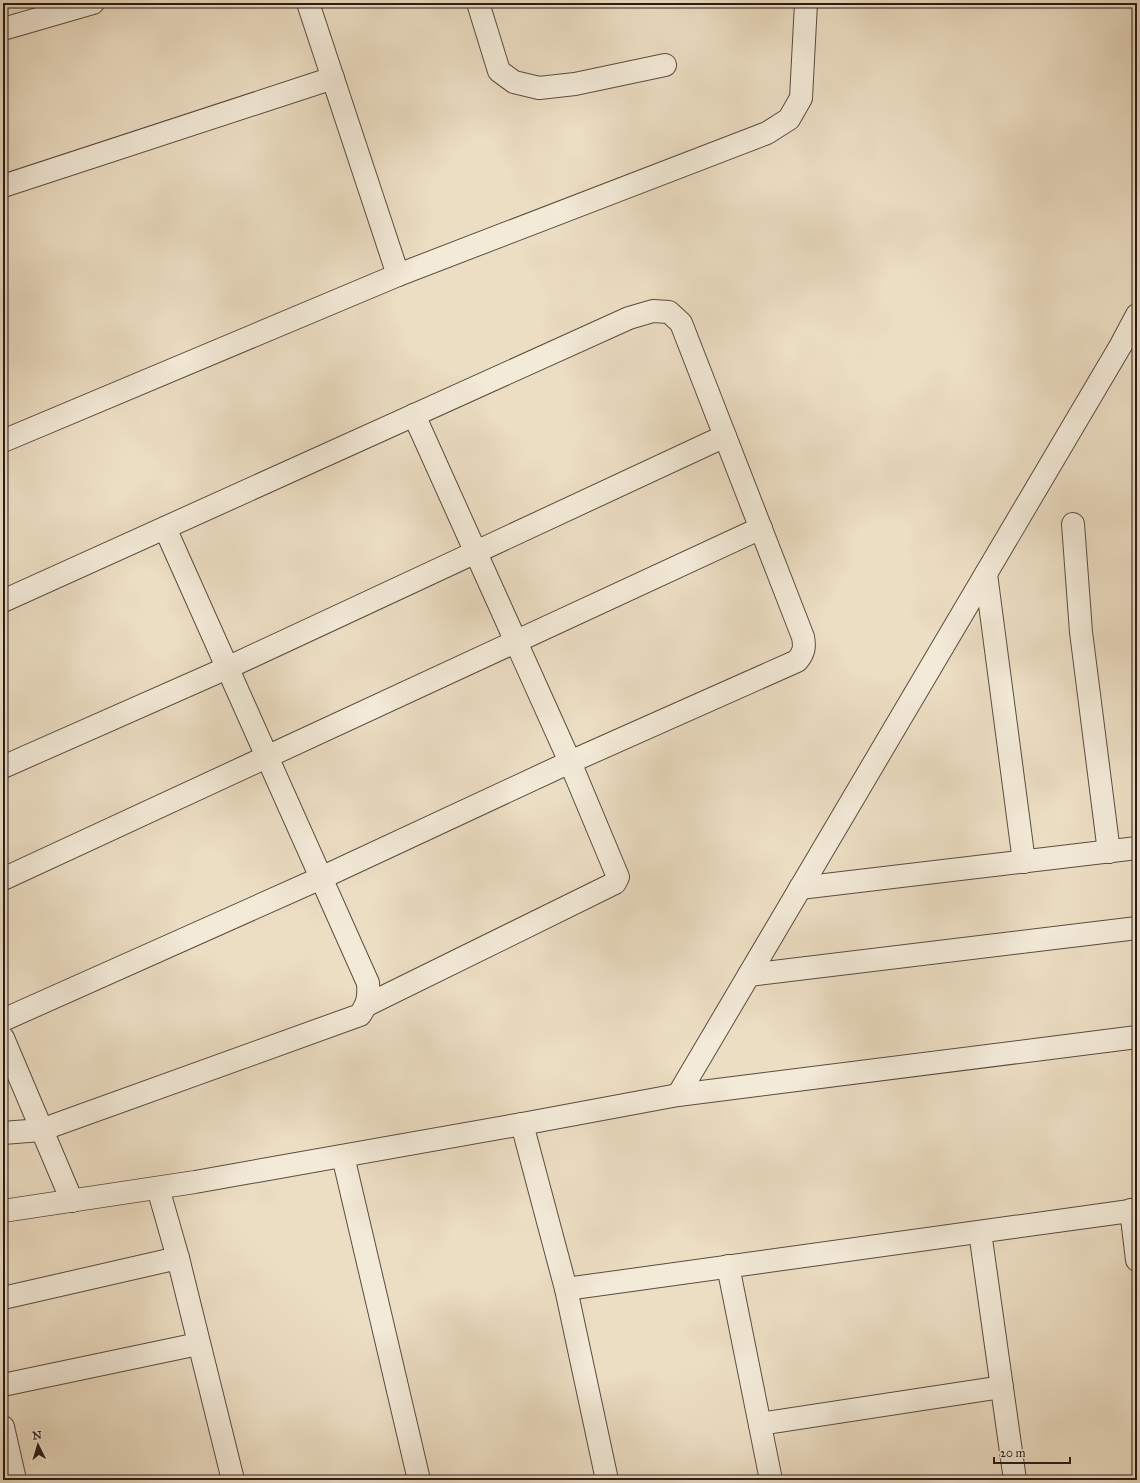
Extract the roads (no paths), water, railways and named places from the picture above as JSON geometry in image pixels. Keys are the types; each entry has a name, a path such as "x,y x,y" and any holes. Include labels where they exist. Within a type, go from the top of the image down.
{"street":[{"path":"3,29 93,3"},
{"path":"308,3 398,275"},
{"path":"478,3 500,71 514,82 539,88 575,84 665,65"},
{"path":"3,441 398,275 767,133 789,119 801,98 806,3"},
{"path":"3,186 333,78"},
{"path":"3,601 629,318 653,312 669,312 681,323 803,637 805,646 803,654 797,661 570,762 321,878 3,1020"},
{"path":"678,1095 986,574 1129,348 1137,315"},
{"path":"3,1134 41,1130 360,1015 367,1006 616,883 618,878 617,872 570,762 414,415"},
{"path":"3,767 227,668 475,551 725,436"},
{"path":"1073,524 1081,632 1109,852"},
{"path":"165,528 368,983 369,995 367,1006"},
{"path":"3,879 760,528"},
{"path":"986,574 1024,862"},
{"path":"800,888 1137,848"},
{"path":"749,975 1137,928"},
{"path":"3,1211 195,1182 678,1095 1137,1037"},
{"path":"3,1038 72,1200"},
{"path":"522,1124 566,1289 607,1480"},
{"path":"343,1156 419,1480"},
{"path":"158,1188 178,1258 198,1344 233,1480"},
{"path":"566,1289 1134,1210 1137,1260"},
{"path":"980,1232 1014,1480"},
{"path":"3,1298 178,1258"},
{"path":"728,1266 771,1480"},
{"path":"3,1385 198,1344"},
{"path":"760,1424 1002,1387"},
{"path":"3,1427 15,1480"}]}
